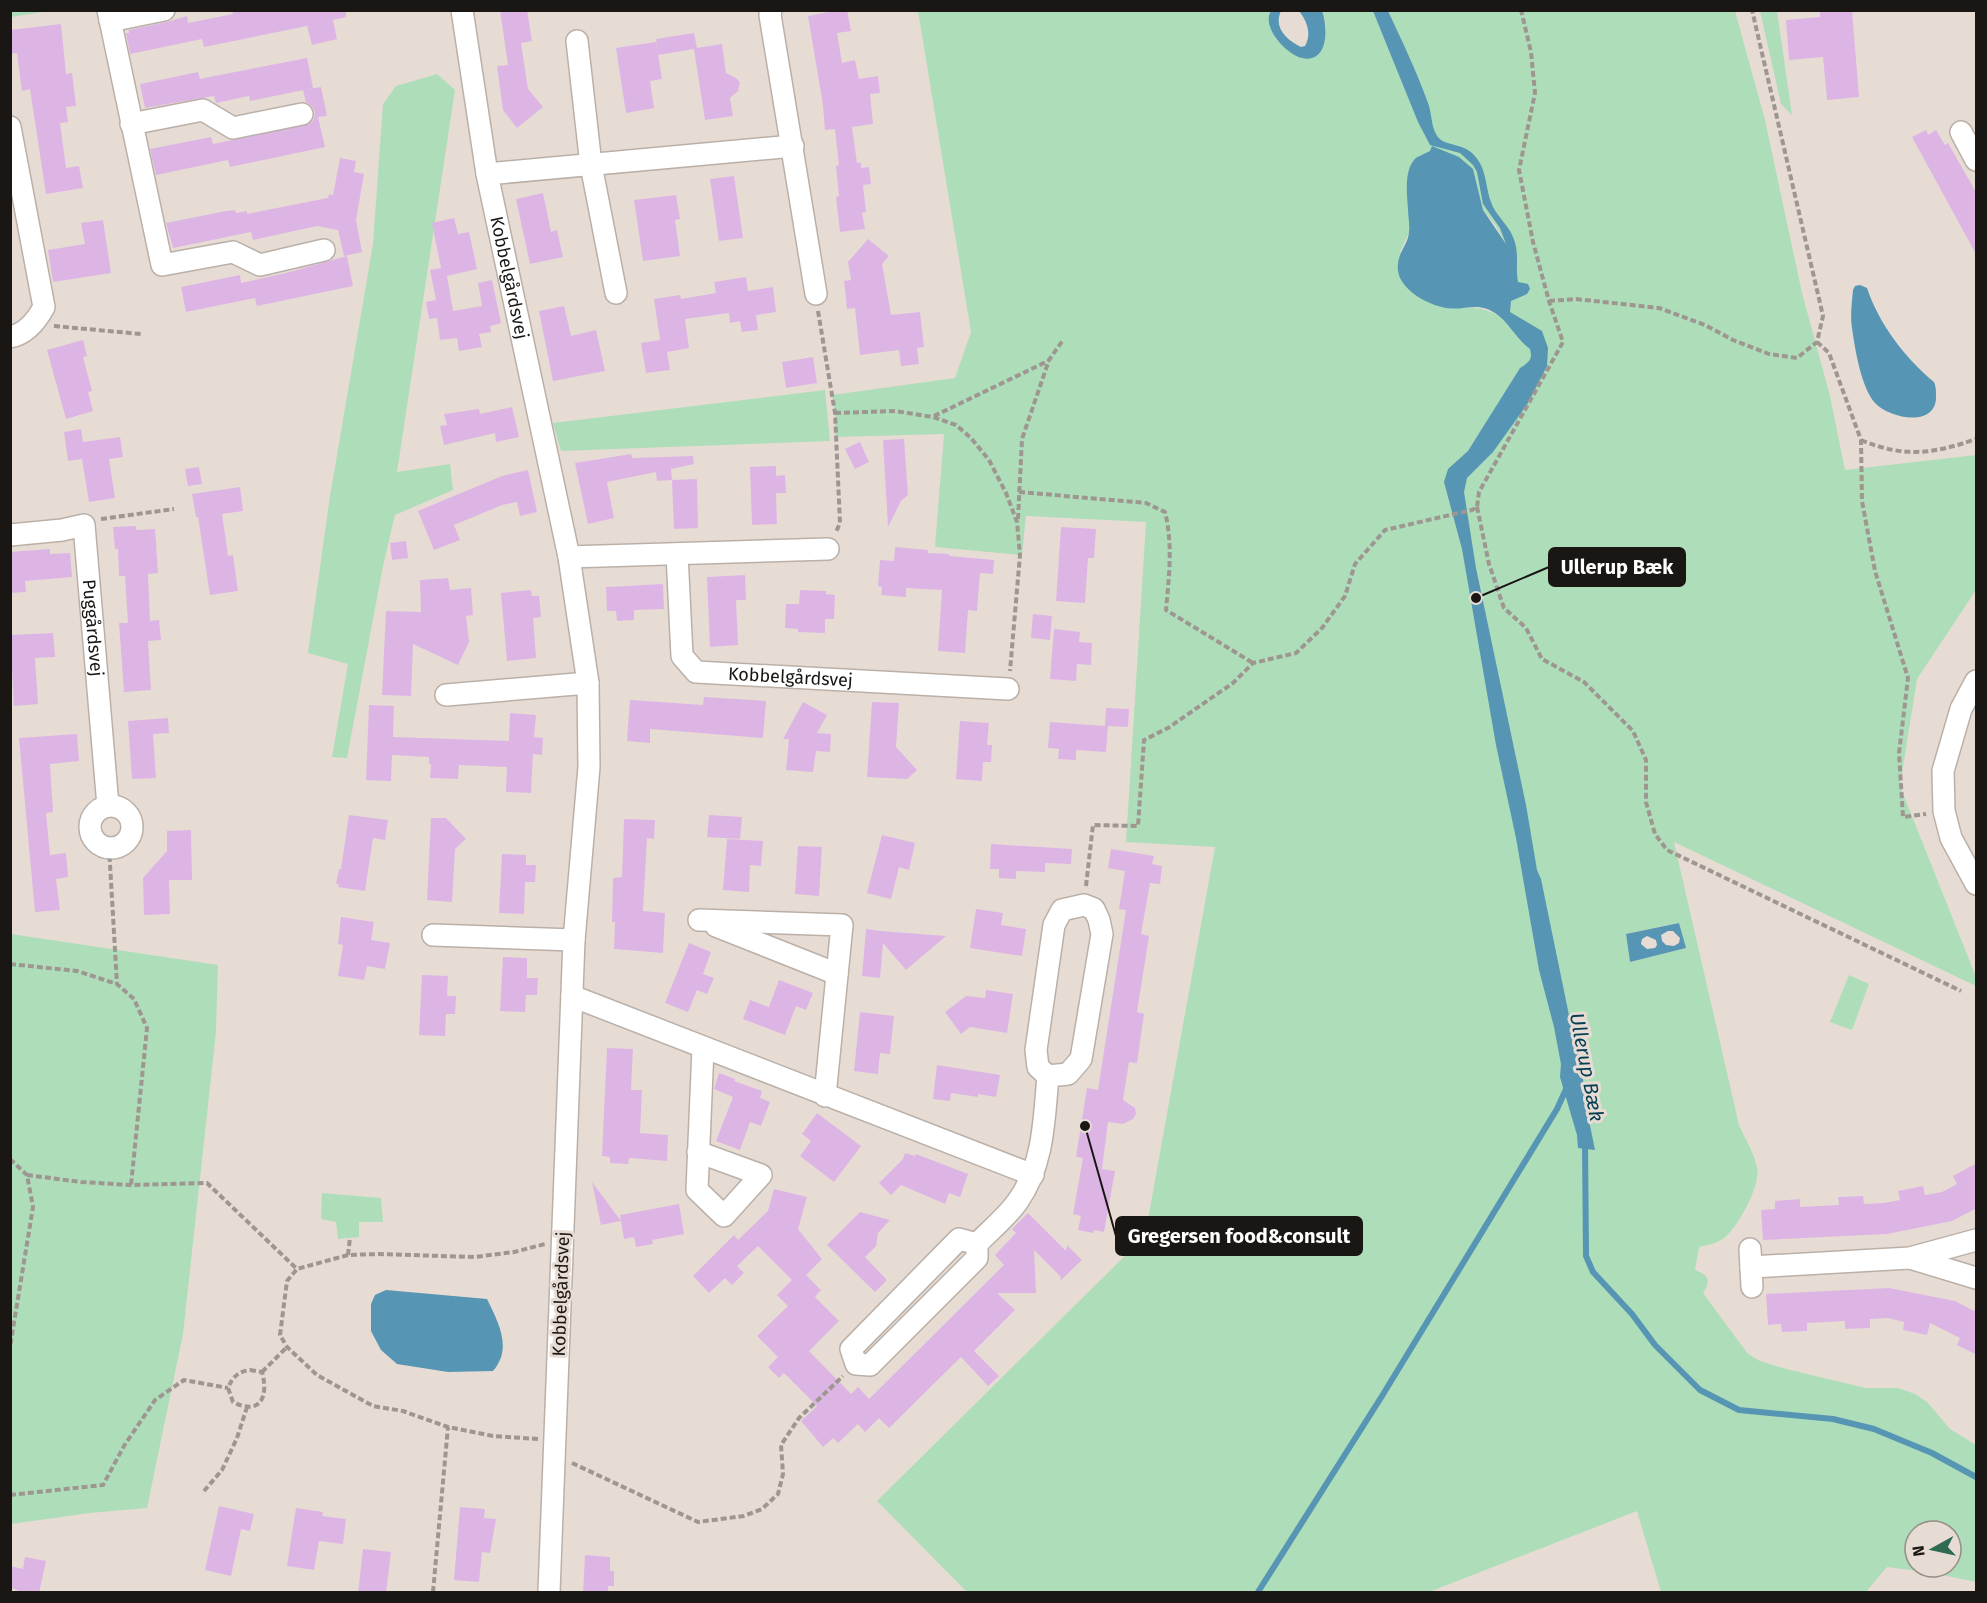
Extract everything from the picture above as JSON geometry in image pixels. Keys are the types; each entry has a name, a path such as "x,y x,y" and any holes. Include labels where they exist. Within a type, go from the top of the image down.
{"street":[{"path":"164,10 109,16 162,265 233,252 260,265 324,250"},
{"name":"Kobbelgårdsvej","path":"462,10 487,174 569,557 588,683 589,767 574,940 549,1593"},
{"path":"771,10 816,294"},
{"path":"577,41 591,165 616,292"},
{"path":"131,124 203,110 233,128 302,114"},
{"path":"10,127 44,308 37,320 17,336 10,336"},
{"path":"1961,132 1977,160"},
{"path":"487,174 793,146"},
{"path":"10,535 62,530 84,525"},
{"name":"Puggårdsvej","path":"84,525 108,806"},
{"path":"569,557 828,549"},
{"name":"Kobbelgårdsvej","path":"677,554 682,656 696,672 1008,689"},
{"path":"1977,681 1961,709 1943,771 1944,811 1951,838 1977,884"},
{"path":"446,695 588,683"},
{"path":"108,806 123,809 132,824 128,840 109,848 96,840 91,829 91,822 95,814 108,806"},
{"path":"856,1364 870,1365 977,1258 976,1244 1018,1202 1034,1175 1042,1145 1048,1076 1038,1066 1036,1050 1054,925 1062,910 1084,905 1094,909 1100,920 1102,934 1081,1059 1068,1074 1048,1076"},
{"path":"825,1096 842,926 699,920 837,974"},
{"path":"433,935 574,940"},
{"path":"572,996 825,1096 1034,1175"},
{"path":"698,1152 703,1048"},
{"path":"1751,1268 1910,1258 1977,1240"},
{"path":"1910,1258 1977,1278"}],"path":[{"path":"1521,10 1531,52 1535,93 1519,170 1533,242 1548,301 1563,342 1479,492 1477,507 1489,564 1504,608 1526,628 1542,659 1584,682 1633,731 1646,760 1646,802 1655,834 1667,850 1960,991"},
{"path":"1548,301 1576,299 1659,308 1705,325 1733,340 1769,354 1797,358 1817,342 1823,316 1752,10"},
{"path":"816,294 835,413 840,523 828,549"},
{"path":"37,320 45,325 141,334"},
{"path":"1008,689 1020,555 1017,522 1022,440 1049,360 1063,340"},
{"path":"1817,342 1829,353 1861,440 1862,501 1875,571 1908,678 1899,753 1903,817 1944,811"},
{"path":"933,417 1049,360"},
{"path":"835,413 895,411 933,417 956,425 971,438 989,460 1006,493 1017,522"},
{"path":"1861,440 1882,449 1919,453 1977,439"},
{"path":"1019,492 1146,503 1165,512 1169,526 1166,610 1253,663"},
{"path":"1084,905 1093,825 1138,826 1144,740 1168,728 1233,683 1253,663 1296,653 1322,628 1345,596 1355,564 1386,530 1477,507"},
{"path":"84,525 92,520 174,510"},
{"path":"109,848 117,984"},
{"path":"10,964 77,971 117,984 134,999 147,1028 131,1185"},
{"path":"10,1159 27,1175 81,1182 131,1185 203,1182 211,1185 297,1269"},
{"path":"10,1347 33,1207 27,1175"},
{"path":"348,1256 350,1238"},
{"path":"563,1240 514,1252 474,1257 379,1254 348,1256 297,1269 287,1281 280,1335 286,1347 317,1375 373,1406 403,1411 448,1427 556,1448 698,1522 744,1516 762,1509 778,1494 783,1474 781,1444 799,1418 856,1364"},
{"path":"262,1372 286,1347"},
{"path":"250,1370 262,1372 266,1386 264,1398 257,1405 248,1407 233,1402 228,1388 232,1378 239,1372 250,1370"},
{"path":"10,1495 103,1485 124,1446 155,1400 184,1380 228,1388"},
{"path":"204,1491 222,1470 248,1407"},
{"path":"433,1593 448,1427"}],"green space":[{"path":"10,11 43,11 43,12 11,17"},
{"path":"918,11 1271,11 1269,15 1301,58 1311,56 1323,41 1326,27 1322,11 1735,11 1765,120 1802,293 1830,396 1845,470 1976,455 1976,590 1917,679 1900,786 1976,977 1976,986 1674,842 1739,1125 1757,1168 1756,1185 1742,1216 1724,1238 1699,1247 1695,1270 1706,1276 1708,1282 1703,1293 1748,1354 1760,1361 1786,1369 1866,1388 1898,1388 1915,1394 1927,1402 1950,1429 1976,1445 1976,1582 1962,1579 1963,1519 1903,1519 1903,1569 1887,1567 1866,1592 1661,1592 1637,1511 1429,1592 967,1592 877,1501 1145,1236 1215,847 1126,842 1146,522 1026,516 1022,555 935,547 944,434 835,437 832,395 955,378 971,332","holes":["1473,169 1483,210 1496,226 1508,249 1509,296 1506,319 1478,308 1448,309 1400,252 1409,233","1679,923 1685,948 1630,962 1626,934"]},
{"path":"1760,11 1777,11 1792,115 1781,104"},
{"path":"437,74 455,90 397,472 450,464 453,490 395,515 383,566 347,758 332,757 348,664 308,653 330,496 373,244 383,104 396,86"},
{"path":"825,390 830,441 561,451 553,423"},
{"path":"11,934 218,965 216,1032 183,1334 147,1508 11,1524"},
{"path":"1849,975 1869,984 1852,1030 1830,1022"},
{"path":"322,1193 381,1198 383,1222 359,1222 359,1237 338,1239 336,1222 321,1219"}],"water":[{"path":"1271,11 1281,11 1280,28 1291,41 1301,47 1305,46 1308,32 1299,11 1322,11 1325,34 1322,50 1311,58 1302,58 1289,51 1272,32 1269,25"},
{"path":"1373,11 1388,11 1424,91 1436,134 1443,141 1469,151 1478,160 1493,207 1511,232 1515,243 1518,282 1528,284 1530,289 1527,294 1511,301 1510,312 1542,331 1548,348 1547,366 1528,403 1493,452 1467,478 1464,492 1476,568 1526,805 1537,870 1541,879 1582,1068 1585,1101 1595,1150 1578,1148 1577,1135 1560,1077 1561,1064 1539,970 1516,838 1496,745 1462,549 1444,482 1448,469 1468,451 1520,368 1530,360 1531,353 1530,349 1495,313 1482,308 1453,309 1432,304 1410,291 1400,278 1399,259 1407,241 1409,229 1407,177 1414,160 1430,151 1432,146 1459,157 1473,169 1483,210 1506,244 1500,228 1483,204 1477,172 1473,165 1460,153 1430,145 1418,122"},
{"path":"1860,285 1867,288 1878,314 1894,340 1934,382 1936,396 1934,406 1929,413 1912,418 1901,416 1882,409 1870,396 1859,367 1851,323 1853,290 1855,286"},
{"path":"1679,923 1686,948 1630,962 1626,934","holes":["1673,931 1680,938 1679,943 1674,946 1666,945 1662,941 1661,935","1647,936 1656,940 1655,948 1647,949 1641,944 1642,939"]},
{"path":"386,1290 487,1299 499,1326 503,1344 499,1362 493,1371 448,1372 397,1364 381,1350 371,1331 371,1304 375,1295"}],"building":[{"path":"232,10 346,10 346,17 333,20 337,39 312,45 307,26 204,47 202,39 130,54 126,33 129,33 129,30 187,16 188,23 233,14"},
{"path":"500,10 527,10 532,41 521,43 528,89 543,107 517,128 503,110 497,66 508,65"},
{"path":"847,10 851,31 837,33 842,63 855,60 859,79 878,76 880,93 870,94 873,124 852,127 857,163 861,163 861,168 869,167 871,184 863,185 866,212 862,213 865,229 840,232 836,197 839,196 836,166 839,165 835,129 825,130 808,16"},
{"path":"1820,10 1852,10 1859,97 1827,100 1823,57 1789,60 1786,20 1820,17"},
{"path":"61,24 66,74 72,73 76,106 66,107 68,122 60,123 66,168 79,166 83,188 46,194 30,89 22,91 17,53 10,54 10,30"},
{"path":"694,33 697,48 722,44 726,73 740,82 738,91 730,98 733,116 705,120 694,49 658,55 656,39"},
{"path":"656,42 662,79 650,81 654,108 626,113 616,48"},
{"path":"307,58 313,88 250,101 249,96 216,103 214,96 145,108 140,84 198,72 200,79"},
{"path":"321,87 327,116 318,117 325,147 230,167 228,160 156,175 150,149 211,137 213,144 310,124 315,112 306,102 303,90"},
{"path":"1926,130 1928,135 1936,130 1945,145 1948,143 1977,194 1977,256 1912,137"},
{"path":"340,158 356,161 354,172 364,174 356,220 362,252 344,256 338,230 317,226 253,240 251,232 173,248 166,223 235,210 236,213 247,211 247,214 328,198 329,194 333,195"},
{"path":"734,176 743,238 719,241 710,179"},
{"path":"543,193 551,232 557,230 563,257 530,264 516,199"},
{"path":"676,195 680,219 675,220 680,256 643,261 634,200"},
{"path":"454,218 458,234 469,232 477,269 447,276 453,311 482,306 478,283 492,280 501,323 490,326 491,332 479,334 482,347 459,351 457,338 440,340 437,318 429,319 426,302 436,300 430,270 441,268 432,223"},
{"path":"103,220 111,273 53,282 48,250 85,244 81,223"},
{"path":"868,239 889,256 882,264 891,315 920,312 924,347 917,348 919,364 901,366 899,350 860,355 855,308 847,309 844,281 851,280 848,262"},
{"path":"347,256 353,286 257,306 255,298 186,312 181,287 240,275 241,283"},
{"path":"746,277 748,291 773,287 776,312 756,315 758,330 742,332 740,321 730,323 729,313 685,319 689,348 667,352 670,370 646,373 641,343 660,340 654,299 680,295 681,299 716,293 714,282"},
{"path":"564,306 571,336 596,330 605,371 553,381 539,311"},
{"path":"83,340 87,356 83,357 92,391 88,392 93,411 66,419 47,350"},
{"path":"813,357 817,383 786,388 782,362"},
{"path":"512,407 519,437 496,442 495,433 444,445 440,426 447,425 444,414 479,409 480,414"},
{"path":"81,429 83,442 120,437 123,457 109,459 115,498 89,502 82,459 68,461 64,432"},
{"path":"904,439 908,495 901,501 888,527 883,440"},
{"path":"860,442 869,462 855,469 845,449"},
{"path":"631,454 632,458 693,456 694,464 671,469 672,480 657,481 656,472 607,482 614,518 588,524 575,463"},
{"path":"776,466 776,476 785,475 786,493 776,493 777,524 752,525 750,467"},
{"path":"199,467 202,484 188,486 185,469"},
{"path":"528,470 537,512 520,516 517,502 502,505 454,525 460,540 434,550 418,511 502,476"},
{"path":"697,479 698,528 674,529 672,480"},
{"path":"240,487 243,511 222,514 228,556 233,555 238,591 210,595 198,517 196,517 192,494"},
{"path":"136,526 136,530 155,529 158,573 148,574 150,621 159,620 161,640 148,641 151,690 124,692 119,623 128,623 125,576 119,576 118,549 115,549 113,527"},
{"path":"1061,527 1096,529 1094,558 1088,558 1085,603 1056,601"},
{"path":"406,541 408,558 392,560 390,543"},
{"path":"895,547 928,550 928,553 949,554 949,556 994,560 993,574 980,573 977,611 968,610 965,653 938,651 942,590 906,588 906,597 881,595 882,587 878,586 880,560 894,561"},
{"path":"50,549 50,554 70,553 72,577 25,581 26,592 10,593 10,552"},
{"path":"745,575 746,600 736,600 738,645 710,647 707,577"},
{"path":"448,578 450,590 471,588 473,615 466,616 469,642 458,665 413,644 411,696 382,695 386,611 421,612 420,580"},
{"path":"663,584 664,609 634,610 634,620 617,621 616,611 607,611 606,587"},
{"path":"531,590 532,596 539,596 541,617 533,618 536,658 507,661 501,593"},
{"path":"800,590 826,591 826,594 835,595 834,619 825,619 825,633 798,632 798,629 785,628 786,604 799,604"},
{"path":"1033,614 1052,616 1050,640 1031,638"},
{"path":"1054,629 1080,632 1079,642 1092,643 1091,665 1077,664 1076,681 1050,679"},
{"path":"53,633 55,657 35,658 38,704 14,706 10,635"},
{"path":"704,697 766,701 763,738 650,729 650,743 627,741 630,700 703,705"},
{"path":"803,702 827,715 817,733 831,734 830,752 816,751 813,772 786,770 789,739 783,739"},
{"path":"872,702 899,703 896,747 917,770 907,779 867,777"},
{"path":"369,705 394,706 393,737 509,741 510,713 536,715 534,737 543,738 542,755 533,754 531,793 506,792 507,767 459,765 458,779 430,778 429,757 392,755 391,781 366,780"},
{"path":"1106,708 1129,709 1128,727 1108,726 1106,752 1076,750 1076,760 1058,759 1059,749 1048,748 1050,722 1105,726"},
{"path":"168,718 169,733 153,734 156,778 132,779 128,721"},
{"path":"960,721 989,723 987,745 992,745 991,762 983,762 982,781 956,779"},
{"path":"77,734 79,761 50,764 53,812 46,813 50,855 66,853 68,877 56,879 60,910 35,912 19,738"},
{"path":"349,815 388,820 385,840 373,838 365,891 338,887 339,884 336,884 339,869 341,869"},
{"path":"709,815 742,817 740,839 707,837"},
{"path":"431,818 446,818 466,839 455,849 452,902 427,900"},
{"path":"624,819 655,820 654,839 647,838 643,911 665,913 663,953 614,949 613,878 622,877"},
{"path":"191,830 192,880 169,880 170,914 144,915 143,878 167,851 167,831"},
{"path":"882,835 915,843 909,870 899,867 891,899 867,893"},
{"path":"727,839 763,841 761,866 750,865 749,892 723,890"},
{"path":"991,844 1072,849 1071,864 1045,863 1045,872 1016,871 1016,879 999,878 999,869 990,869"},
{"path":"798,846 822,847 819,896 795,894"},
{"path":"1111,849 1154,856 1152,864 1162,866 1160,884 1150,883 1141,934 1149,936 1137,1012 1144,1014 1137,1063 1129,1062 1123,1100 1135,1108 1136,1114 1133,1119 1123,1124 1108,1122 1102,1169 1115,1171 1104,1232 1094,1230 1093,1233 1078,1230 1081,1216 1073,1214 1083,1158 1076,1157 1087,1088 1098,1090 1126,910 1119,909 1125,871 1108,868"},
{"path":"502,854 526,855 526,865 536,865 535,882 525,882 524,914 499,913"},
{"path":"976,909 1003,913 1001,925 1026,929 1022,956 970,948"},
{"path":"341,917 374,922 371,940 390,943 385,969 367,966 364,980 338,976 343,945 338,944"},
{"path":"866,929 946,936 906,970 883,943 880,978 862,976"},
{"path":"689,943 711,952 703,974 714,978 707,994 697,990 688,1012 665,1003"},
{"path":"503,957 527,958 527,978 538,978 537,995 526,995 525,1012 500,1011"},
{"path":"422,975 448,976 447,996 456,996 455,1014 446,1014 445,1036 419,1035"},
{"path":"779,980 813,993 806,1010 796,1006 785,1035 743,1019 750,1000 769,1007"},
{"path":"986,990 1013,994 1007,1033 970,1027 961,1034 945,1012 966,996 985,998"},
{"path":"860,1012 894,1016 890,1054 880,1053 878,1074 854,1071"},
{"path":"607,1048 633,1049 631,1090 642,1090 640,1133 668,1135 667,1161 629,1158 628,1164 610,1163 610,1157 602,1156"},
{"path":"937,1065 1000,1075 996,1097 951,1093 950,1101 933,1099"},
{"path":"719,1073 762,1091 760,1098 770,1102 761,1126 750,1122 740,1150 716,1141 733,1097 714,1089"},
{"path":"817,1113 861,1146 834,1182 800,1156 811,1141 802,1134"},
{"path":"905,1153 915,1156 916,1154 968,1174 960,1197 949,1193 945,1204 901,1185 891,1195 879,1183 903,1159"},
{"path":"1977,1163 1977,1208 1952,1221 1887,1234 1763,1240 1761,1210 1775,1209 1775,1201 1800,1199 1800,1207 1839,1205 1838,1197 1863,1196 1864,1204 1900,1200 1898,1191 1923,1186 1925,1195 1942,1192 1957,1184 1953,1176"},
{"path":"592,1182 621,1221 601,1225"},
{"path":"774,1189 807,1197 798,1229 822,1259 806,1275 821,1290 815,1297 839,1321 809,1351 851,1394 858,1387 869,1399 1004,1265 995,1255 1016,1233 1012,1229 1028,1213 1066,1251 1067,1245 1082,1260 1060,1281 1061,1277 1034,1250 1036,1293 997,1293 1015,1310 974,1351 999,1376 988,1386 961,1357 889,1428 879,1418 865,1432 858,1424 838,1443 833,1438 823,1447 801,1421 817,1406 784,1373 779,1378 768,1367 778,1357 757,1336 788,1306 777,1295 792,1280 758,1246 737,1266 744,1273 732,1285 725,1278 709,1293 693,1276 734,1235 738,1240 768,1211"},
{"path":"679,1204 684,1234 652,1240 653,1244 636,1247 634,1237 624,1239 620,1215"},
{"path":"860,1212 890,1220 878,1233 876,1246 865,1257 887,1280 875,1292 827,1245"},
{"path":"1889,1288 1955,1301 1974,1311 1977,1306 1977,1355 1957,1345 1960,1338 1930,1323 1927,1335 1903,1330 1904,1322 1888,1318 1870,1319 1870,1328 1845,1329 1845,1321 1807,1323 1807,1331 1782,1332 1781,1324 1768,1325 1766,1294"},
{"path":"219,1506 254,1514 250,1531 241,1529 231,1576 205,1570"},
{"path":"460,1507 485,1509 484,1518 496,1519 490,1553 482,1552 479,1582 454,1580"},
{"path":"296,1508 323,1512 322,1516 346,1519 343,1544 319,1541 314,1570 287,1566"},
{"path":"363,1549 391,1552 386,1593 358,1593"},
{"path":"585,1555 610,1557 610,1571 614,1571 614,1586 608,1586 608,1593 583,1593"},
{"path":"25,1557 46,1561 39,1593 17,1593 18,1590 10,1588 10,1566 23,1569"}],"waterway":[{"path":"1258,1592 1382,1396 1557,1109 1567,1087"},
{"name":"Ullerup Bæk","path":"1585,1142 1586,1256 1593,1272 1632,1314 1655,1345 1700,1390 1739,1410 1833,1419 1874,1429 1932,1453 1976,1477"}],"place":[{"name":"Ullerup Bæk","path":"1476,598"},
{"name":"Gregersen food&consult","path":"1085,1126"}]}
